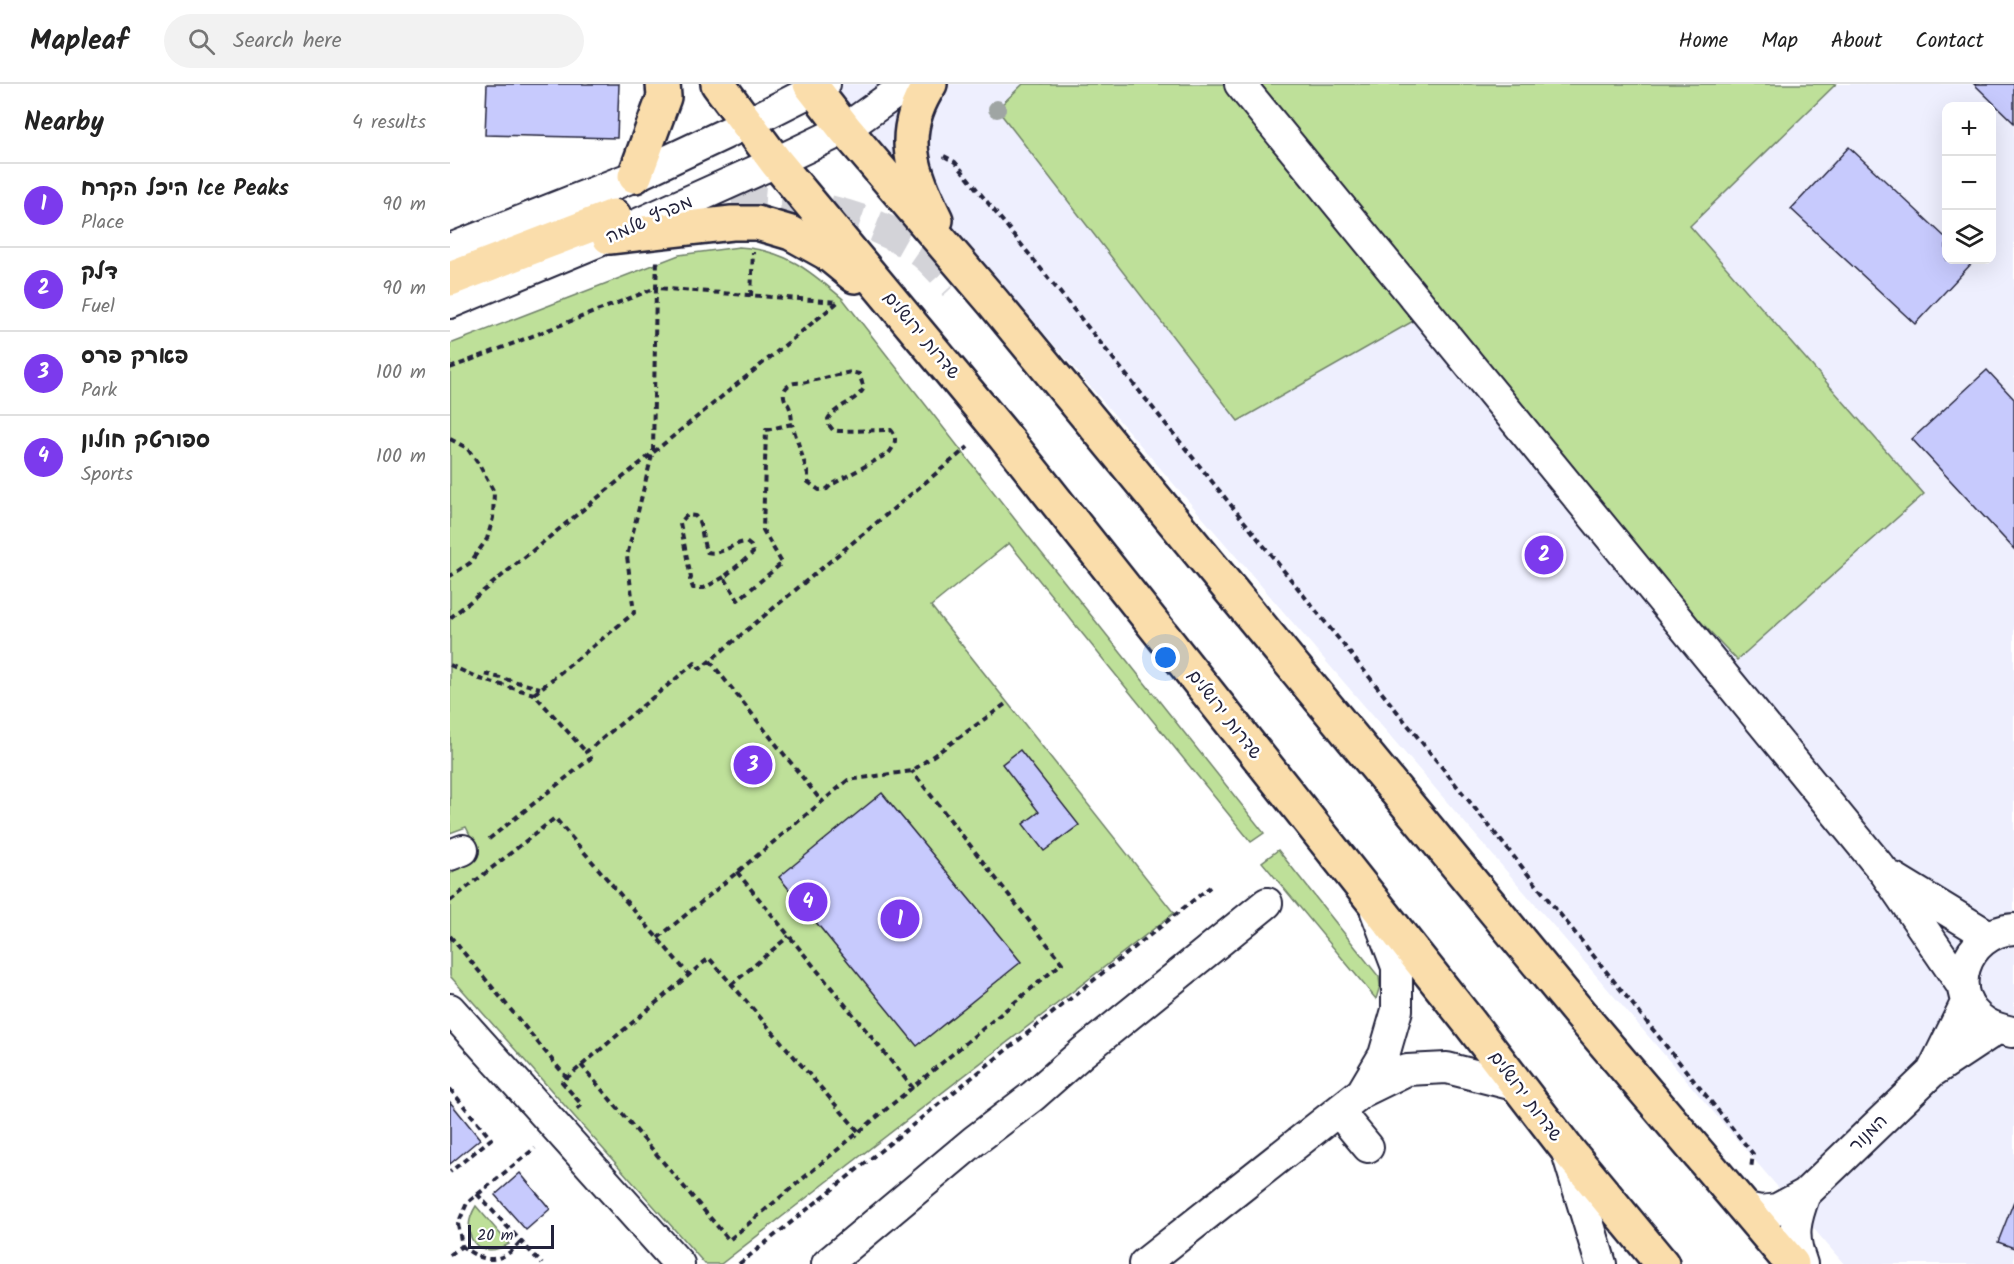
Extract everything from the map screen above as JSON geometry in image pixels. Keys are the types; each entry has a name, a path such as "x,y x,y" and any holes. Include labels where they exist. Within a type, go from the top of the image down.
{"main road":[{"path":"635,176 664,97 663,84"},
{"name":"שדרות ירושלים","path":"718,84 776,162 915,326 1020,455 1566,1148 1662,1264"},
{"path":"930,84 923,94 912,122 909,138 923,193 942,231 968,272 1580,1014 1792,1264"},
{"path":"817,86 846,129 993,302"},
{"path":"450,279 611,227 757,223 791,233 827,253 915,326"},
{"path":"955,285 1158,535 1317,696"}],"street":[{"name":"מפרץ שלמה","path":"450,303 611,227 776,162 846,129 908,84"},
{"path":"1240,84 1885,873 1965,994 1974,1012 1984,1022 2005,1030"},
{"path":"450,249 635,176 748,123 817,86"},
{"path":"1885,873 2001,933"},
{"path":"1362,1092 1384,1055 1397,1010 1397,967 1370,897"},
{"path":"827,1264 974,1141 1033,1096 1083,1052 1267,903"},
{"name":"המנור","path":"1932,1072 1965,994 1963,972 1968,957 1977,945 2001,933"},
{"path":"450,1009 679,1264"},
{"name":"המנור","path":"1746,1208 1761,1211 1777,1209 1805,1194 1932,1072 2005,1030"},
{"path":"1144,1264 1362,1092 1407,1070 1447,1068 1518,1086"},
{"path":"1339,1112 1368,1147"},
{"path":"1566,1148 1601,1264"},
{"name":"המנור","path":"1802,1264 1794,1238 1796,1218 1805,1194"}],"path":[{"path":"909,138 955,162 1753,1154 1746,1208"},
{"path":"751,296 753,248"},
{"path":"534,694 634,614 627,556 652,451 657,257"},
{"path":"450,368 656,288 838,302 652,451 450,618"},
{"path":"851,372 859,374 864,387 860,394 833,412 828,419 829,425 833,430 839,431 891,430 895,435 894,447 889,453 827,489 819,490 808,482 808,474 792,424 790,406 784,398 787,386 796,382 802,383 851,372"},
{"path":"724,577 738,600 782,563 763,530 766,430 792,424"},
{"path":"450,439 467,448 494,492 493,518 486,539 470,562 450,576"},
{"path":"586,752 695,663 700,669 969,447"},
{"path":"687,515 695,516 699,520 707,552 718,553 741,542 746,542 751,546 753,553 724,577 699,589 693,588 690,584 683,532 680,530 680,523 687,515"},
{"path":"710,661 822,802"},
{"path":"450,665 480,679 534,694 591,758 465,850"},
{"path":"485,674 540,688"},
{"path":"658,939 848,780 912,771 1007,703"},
{"path":"581,1065 729,1240 1062,963 912,771"},
{"path":"450,900 555,818 689,975"},
{"path":"737,872 913,1088"},
{"path":"739,1264 1210,887"},
{"path":"450,936 567,1078"},
{"path":"731,985 789,936"},
{"path":"562,1082 709,958 859,1132"},
{"path":"450,1089 491,1138 450,1172"},
{"path":"520,1242 506,1256 484,1259 462,1246 458,1233 462,1212 467,1203 536,1146"},
{"path":"477,1194 542,1264"},
{"path":"450,1255 462,1246"}],"shaded area":[{"path":"830,84 2014,84 2014,1264 1844,1264"}],"green space":[{"path":"1023,84 1836,84 1690,226 1924,494 1737,660 1415,320 1238,421 997,109"},
{"path":"739,247 770,252 796,263 843,299 1264,833 1251,842 1009,543 931,606 1174,913 721,1264 705,1264 450,976 450,874 479,853 466,827 450,833 450,344 679,255"},
{"path":"1278,850 1379,977 1380,986 1376,999 1262,862"},
{"path":"476,1206 509,1244 488,1250 474,1242 469,1226"}],"building":[{"path":"487,84 619,84 617,138 485,135"},
{"path":"1974,84 2014,84 2014,123 1996,105 1996,102 1992,102"},
{"path":"1849,147 1942,234 1942,264 1971,264 1915,324 1791,209"},
{"path":"1987,370 2014,399 2014,549 1912,439"},
{"path":"1020,750 1079,825 1044,851 1023,824 1039,812 1002,764"},
{"path":"882,793 1021,962 917,1046 779,877"},
{"path":"450,1102 480,1139 450,1164"},
{"path":"520,1173 550,1209 526,1230 495,1195"},
{"path":"2014,1201 2014,1248 1998,1242"}],"tunnel":[{"path":"683,204 743,201 774,203 836,213 893,234 919,249 955,285"}],"place":[{"name":"דלק","path":"1544,555"},
{"name":"פארק פרס","path":"753,765"},
{"name":"ספורטק חולון","path":"808,902"},
{"name":"היכל הקרח Ice Peaks","path":"900,919"}]}
